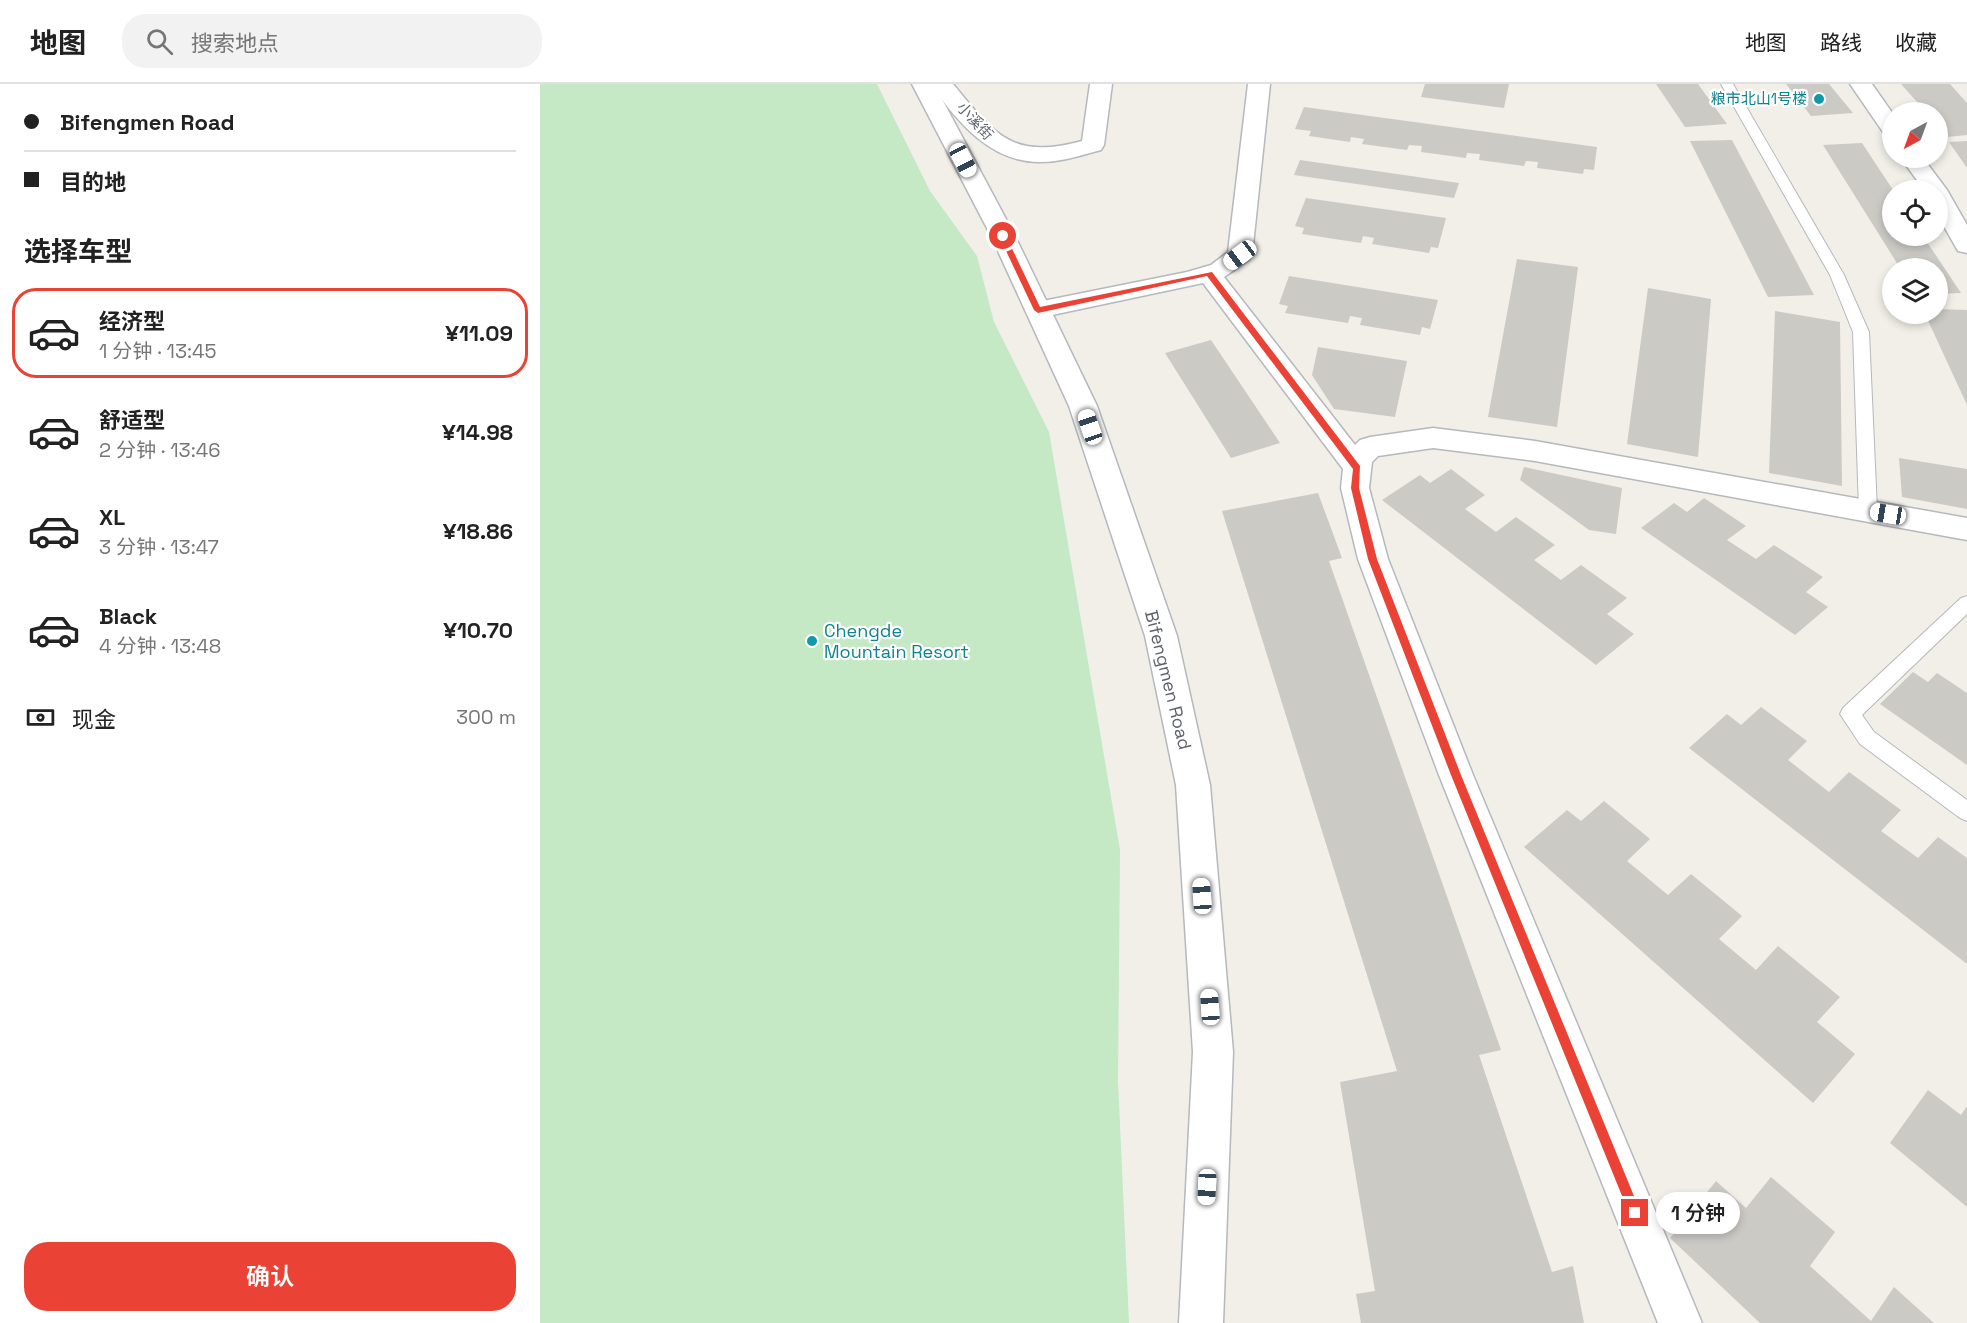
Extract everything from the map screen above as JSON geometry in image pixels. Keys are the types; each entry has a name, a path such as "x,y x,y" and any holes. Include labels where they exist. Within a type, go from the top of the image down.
{"street":[{"name":"Bifengmen Road","path":"923,84 1003,236 1083,406 1161,636 1193,785 1213,1052 1201,1323"},
{"name":"小溪街","path":"942,84 992,141 1018,154 1042,156 1068,154 1093,146 1101,84"},
{"path":"1038,310 1209,274 1220,270 1240,255 1259,84"},
{"path":"1861,84 1882,114"},
{"path":"1948,213 1967,246"},
{"path":"1209,274 1357,468"},
{"path":"1680,1323 1456,775 1373,559 1355,488 1359,459 1370,447 1433,438 1536,450 1967,529"}],"lane":[{"path":"1726,84 1837,275 1861,332 1868,510"},
{"path":"1967,603 1850,714 1867,738 1967,812"}],"green space":[{"name":"Chengde Mountain Resort","path":"540,84 877,84 930,191 977,256 994,322 1049,432 1120,850 1118,1081 1129,1323 540,1323"}],"building":[{"path":"1425,84 1509,84 1504,108 1421,97"},
{"path":"1656,84 1698,84 1727,124 1685,127"},
{"name":"粮市北山1号楼","path":"1786,84 1829,84 1853,113 1811,116"},
{"path":"1901,84 1950,84 1967,103 1967,135 1948,137 1948,102 1917,102"},
{"path":"1304,107 1597,147 1594,170 1584,169 1583,174 1537,168 1538,162 1526,161 1524,166 1479,160 1480,154 1467,153 1466,158 1421,152 1422,146 1409,145 1407,150 1362,144 1364,139 1351,137 1350,142 1309,136 1311,131 1295,129"},
{"path":"1732,140 1814,295 1768,297 1690,141"},
{"path":"1967,141 1967,168 1949,142"},
{"path":"1862,143 1886,180 1882,180 1882,239 1823,145"},
{"path":"1300,160 1459,183 1454,198 1294,175"},
{"path":"1306,198 1446,218 1438,248 1431,247 1429,253 1372,244 1374,238 1363,236 1361,243 1302,234 1304,228 1295,226"},
{"path":"1886,246 1930,246 1938,258 1894,258"},
{"path":"1517,259 1578,267 1557,427 1488,417"},
{"path":"1948,274 1961,293 1948,294"},
{"path":"1289,276 1438,300 1430,329 1422,327 1420,335 1360,325 1362,318 1350,316 1348,323 1285,313 1288,306 1279,304"},
{"path":"1648,288 1711,299 1698,457 1627,444"},
{"path":"1948,309 1967,310 1967,405 1930,324 1948,324"},
{"path":"1775,311 1840,322 1842,486 1769,473"},
{"path":"1211,340 1280,443 1231,458 1165,353"},
{"path":"1318,347 1407,361 1395,417 1334,409 1312,375"},
{"path":"1899,458 1967,469 1967,509 1902,497"},
{"path":"1524,467 1622,488 1616,534 1589,530 1520,480"},
{"path":"1451,469 1485,495 1465,509 1496,532 1516,517 1555,545 1534,560 1561,580 1581,565 1627,598 1607,614 1634,634 1596,665 1382,500 1420,475 1430,483"},
{"path":"1318,493 1342,558 1329,561 1501,1050 1479,1055 1552,1272 1573,1266 1584,1323 1361,1323 1356,1294 1375,1291 1340,1082 1397,1071 1222,511"},
{"path":"1704,498 1746,526 1727,540 1756,559 1774,545 1823,577 1806,592 1828,607 1795,635 1641,528 1674,503 1687,512"},
{"path":"1913,672 1928,682 1937,673 1967,693 1967,765 1880,704"},
{"path":"1761,707 1807,741 1788,760 1829,792 1849,772 1901,810 1881,831 1918,858 1938,837 1967,858 1967,964 1689,748 1727,714 1741,725"},
{"path":"1604,801 1650,839 1627,861 1668,895 1691,874 1742,916 1719,939 1756,970 1778,946 1840,997 1817,1022 1855,1054 1813,1103 1524,847 1567,810 1581,821"},
{"path":"1928,1090 1961,1115 1967,1106 1967,1207 1890,1143"},
{"path":"1771,1177 1835,1232 1810,1266 1871,1321 1894,1287 1934,1323 1760,1323 1670,1238 1716,1181 1746,1208"}],"place":[{"name":"粮市北山1号楼","path":"1819,99"},
{"name":"Chengde Mountain Resort","path":"812,641"}],"route":[{"path":"1003,236 1038,310 1209,274 1357,468 1355,488 1373,559 1456,775 1635,1213"}]}
